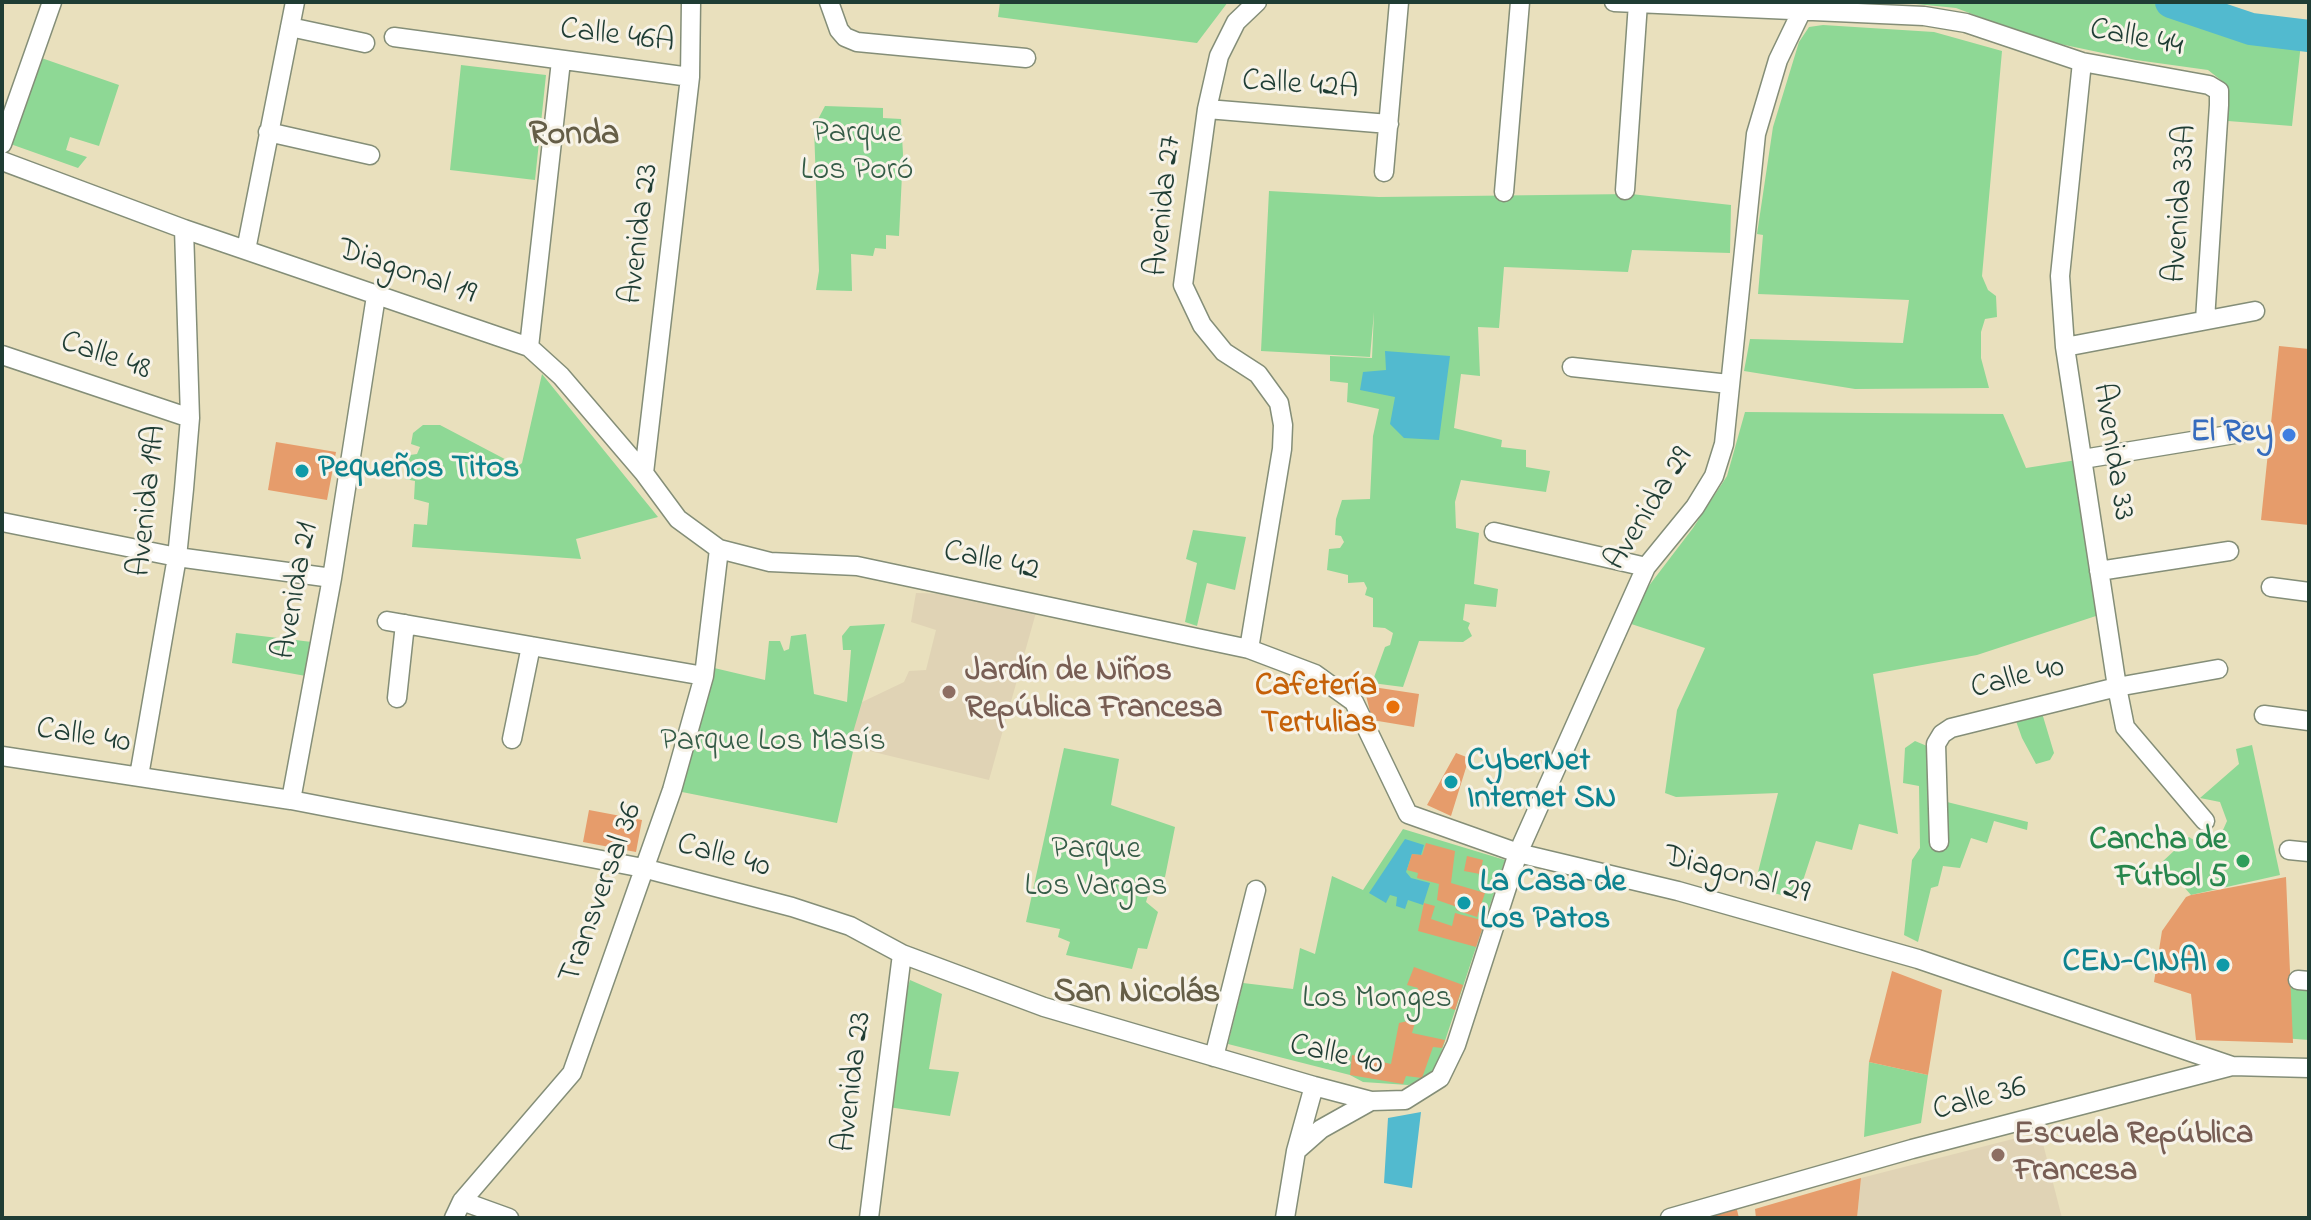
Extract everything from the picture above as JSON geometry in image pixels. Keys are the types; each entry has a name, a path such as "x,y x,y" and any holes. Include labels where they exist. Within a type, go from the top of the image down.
{"street":[{"path":"2,144 52,2"},
{"path":"246,250 295,2"},
{"name":"Avenida 23","path":"644,473 690,77 691,2"},
{"path":"829,2 839,30 845,37 857,42 1026,58"},
{"name":"Avenida 27","path":"1249,649 1282,449 1283,425 1279,403 1258,374 1224,352 1202,325 1183,285 1207,109 1219,56 1236,22 1257,2"},
{"path":"1384,172 1399,2"},
{"path":"1504,192 1520,2"},
{"name":"Calle 44","path":"1614,2 1804,6 1966,23 2082,62 2209,85 2219,91"},
{"path":"1625,190 1638,3"},
{"name":"Avenida 29","path":"1405,1100 1440,1078 1456,1045 1518,853 1646,567 1695,507 1714,476 1724,444 1756,134 1778,60 1804,6"},
{"path":"290,27 365,43"},
{"name":"Calle 46A","path":"394,37 690,77"},
{"path":"529,347 561,61"},
{"name":"Avenida 33","path":"2082,62 2060,276 2065,347 2117,687 2125,727 2205,821"},
{"name":"Avenida 33A","path":"2205,320 2219,91"},
{"name":"Calle 42A","path":"1207,109 1389,124"},
{"path":"268,132 370,155"},
{"name":"Diagonal 19","path":"2,161 184,229 529,347 561,376 644,473 678,519 719,549"},
{"name":"Avenida 19A","path":"139,776 177,557 190,418 184,229"},
{"name":"Avenida 21","path":"291,800 332,578 376,296"},
{"path":"2065,347 2255,311"},
{"name":"Calle 48","path":"2,355 190,418"},
{"path":"1572,367 1729,384"},
{"path":"2083,459 2247,432"},
{"path":"2,522 177,557 332,578"},
{"path":"1494,532 1646,567"},
{"name":"Calle 42","path":"719,549 770,562 857,566 1249,649"},
{"name":"Transversal 36","path":"458,1210 572,1073 672,790 704,676 719,549"},
{"path":"2099,571 2229,551"},
{"path":"2271,587 2309,592"},
{"path":"397,698 396,622 704,676"},
{"path":"512,739 531,646"},
{"name":"Diagonal 29","path":"1249,649 1315,674 1354,702 1408,814 1518,853 1678,891 1918,959 2232,1066"},
{"name":"Calle 40","path":"1939,842 1936,744 1942,734 1951,728 2117,687 2218,669"},
{"path":"2264,715 2309,721"},
{"name":"Calle 40","path":"2,756 291,800 643,868 792,907 850,926 902,954 1044,1007 1371,1101 1405,1100"},
{"path":"2289,850 2309,852"},
{"path":"1214,1057 1256,890"},
{"name":"Avenida 23","path":"869,1218 902,954"},
{"name":"Calle 36","path":"1670,1218 1912,1149 2232,1066 2309,1068"},
{"path":"1285,1218 1296,1151 1314,1086"},
{"path":"1296,1151 1321,1129 1371,1101"},
{"path":"458,1210 509,1218"}],"shaded area":[{"name":"Jardín de Niños República Francesa","path":"916,593 953,594 1037,609 989,780 849,746 860,703 904,682 909,671 926,670 936,630 911,622"},
{"name":"Escuela República Francesa","path":"2040,1132 2062,1218 1857,1218 1861,1178"}],"green space":[{"path":"1000,2 1228,2 1197,43 998,17"},
{"path":"1896,2 2155,2 2212,21 2302,34 2292,126 2228,121 2227,85 2208,70 2136,60 2041,40 1956,8"},
{"path":"1823,25 1934,32 2002,51 1982,276 1988,290 1996,296 1997,317 1985,319 1981,332 1981,358 1989,388 1855,389 1744,371 1750,339 1903,343 1909,300 1758,294 1763,235 1757,234 1773,127 1799,42 1809,27"},
{"path":"30,54 119,85 99,146 70,137 66,150 87,157 78,168 2,141"},
{"path":"461,65 546,75 535,180 450,170"},
{"name":"Parque Los Poró","path":"825,106 883,108 883,118 901,119 903,154 899,236 886,235 886,249 875,248 873,256 851,254 852,291 816,290 819,271 814,127"},
{"path":"1269,191 1379,197 1631,194 1731,205 1730,253 1632,250 1628,272 1504,267 1499,328 1478,327 1480,376 1461,374 1454,428 1502,440 1501,447 1526,450 1526,467 1550,471 1546,492 1461,480 1455,502 1456,528 1479,533 1474,584 1498,589 1496,607 1465,604 1463,620 1470,623 1468,628 1472,636 1463,642 1419,641 1403,687 1372,683 1393,633 1385,628 1373,627 1373,598 1365,595 1367,588 1364,582 1348,583 1348,575 1327,570 1329,549 1340,548 1344,542 1341,536 1335,535 1342,500 1370,499 1373,436 1379,409 1347,402 1348,383 1330,381 1330,356 1372,358 1374,312 1370,357 1261,351"},
{"path":"542,374 658,517 576,539 581,559 412,547 414,524 427,525 429,503 414,499 415,481 405,479 410,455 417,454 420,447 411,444 413,433 423,425 440,425 518,466 522,463"},
{"path":"1745,412 2003,414 2026,468 2083,459 2099,615 1977,655 1873,674 1898,834 1859,824 1852,850 1816,841 1797,899 1754,888 1778,793 1676,797 1665,793 1677,710 1705,648 1622,621 1693,528 1727,476"},
{"path":"1193,530 1246,537 1235,590 1207,583 1197,626 1185,622 1197,563 1186,559"},
{"name":"Parque Los Masís","path":"885,624 849,746 854,747 837,823 672,790 710,667 765,680 769,641 780,641 784,651 789,649 791,636 806,634 814,694 847,702 851,650 843,650 842,636 850,626"},
{"path":"236,633 312,642 306,676 232,663"},
{"path":"2042,713 2054,753 2050,760 2036,764 2016,721"},
{"path":"1915,741 1927,746 1930,779 1947,802 2028,822 2027,830 1994,821 1987,843 1971,838 1960,868 1943,866 1938,886 1931,888 1918,942 1904,935 1912,860 1920,848 1919,786 1903,783 1905,748"},
{"path":"2252,745 2280,875 2191,895 2162,862 2189,837 2200,844 2210,844 2219,839 2227,821 2220,802 2200,798 2239,764 2236,749"},
{"name":"Parque Los Vargas","path":"1064,748 1119,759 1111,805 1175,827 1165,877 1153,878 1146,902 1158,912 1147,949 1138,948 1132,969 1066,955 1070,942 1058,937 1060,929 1026,922"},
{"name":"Los Monges","path":"1403,829 1505,860 1433,1077 1408,1085 1363,1082 1350,1075 1228,1044 1243,983 1293,989 1300,948 1315,954 1332,876 1363,890"},
{"path":"910,980 942,994 929,1069 959,1072 950,1116 888,1107 899,1014"},
{"path":"2286,983 2309,986 2309,1040 2282,1038"},
{"path":"1869,1062 1928,1075 1921,1123 1864,1137"}],"water":[{"path":"1385,351 1450,356 1439,440 1404,438 1390,424 1395,397 1360,390 1363,372 1386,370"},
{"path":"1405,839 1424,845 1421,855 1412,854 1406,872 1411,878 1430,883 1423,905 1408,900 1405,909 1396,906 1397,897 1390,895 1386,903 1369,893"},
{"path":"1421,1112 1412,1188 1384,1183 1388,1118"}],"building":[{"name":"El Rey","path":"2279,346 2309,349 2309,525 2261,520"},
{"name":"Pequeños Titos","path":"276,442 336,452 327,500 268,490"},
{"name":"Cafetería Tertulias","path":"1373,687 1419,694 1414,727 1372,720 1365,691"},
{"name":"CyberNet Internet SN","path":"1456,753 1469,758 1451,816 1427,805"},
{"path":"589,810 642,820 636,852 583,842"},
{"path":"1426,843 1455,851 1451,883 1485,893 1477,917 1437,900 1439,884 1417,878 1418,873 1407,870 1412,854 1422,855"},
{"path":"1467,856 1483,860 1480,874 1464,871"},
{"name":"CEN-CINAI","path":"2286,877 2293,1043 2196,1040 2191,994 2154,982 2162,931 2186,897"},
{"path":"1424,903 1435,906 1431,919 1452,926 1455,913 1485,921 1476,947 1418,931"},
{"path":"1414,967 1463,985 1455,1010 1414,996 1418,988 1407,985"},
{"path":"1892,971 1942,990 1928,1075 1869,1062"},
{"path":"1416,1019 1412,1033 1445,1040 1442,1048 1433,1047 1422,1078 1406,1076 1403,1084 1350,1075 1352,1055 1391,1064 1399,1023"},
{"path":"1861,1178 1857,1218 1756,1218 1755,1209"},
{"path":"1736,1206 1739,1218 1711,1218 1710,1213"}],"waterway":[{"path":"2171,2 2251,29 2309,36"}],"place":[{"name":"El Rey","path":"2289,435"},
{"name":"Pequeños Titos","path":"302,471"},
{"name":"Jardín de Niños República Francesa","path":"949,692"},
{"name":"Cafetería Tertulias","path":"1393,707"},
{"name":"CyberNet Internet SN","path":"1451,782"},
{"name":"Cancha de Fútbol 5","path":"2243,861"},
{"name":"La Casa de Los Patos","path":"1464,903"},
{"name":"CEN-CINAI","path":"2223,965"},
{"name":"Escuela República Francesa","path":"1998,1155"}],"district":[{"name":"Ronda","path":"574,137"},
{"name":"San Nicolás","path":"1137,995"}]}
